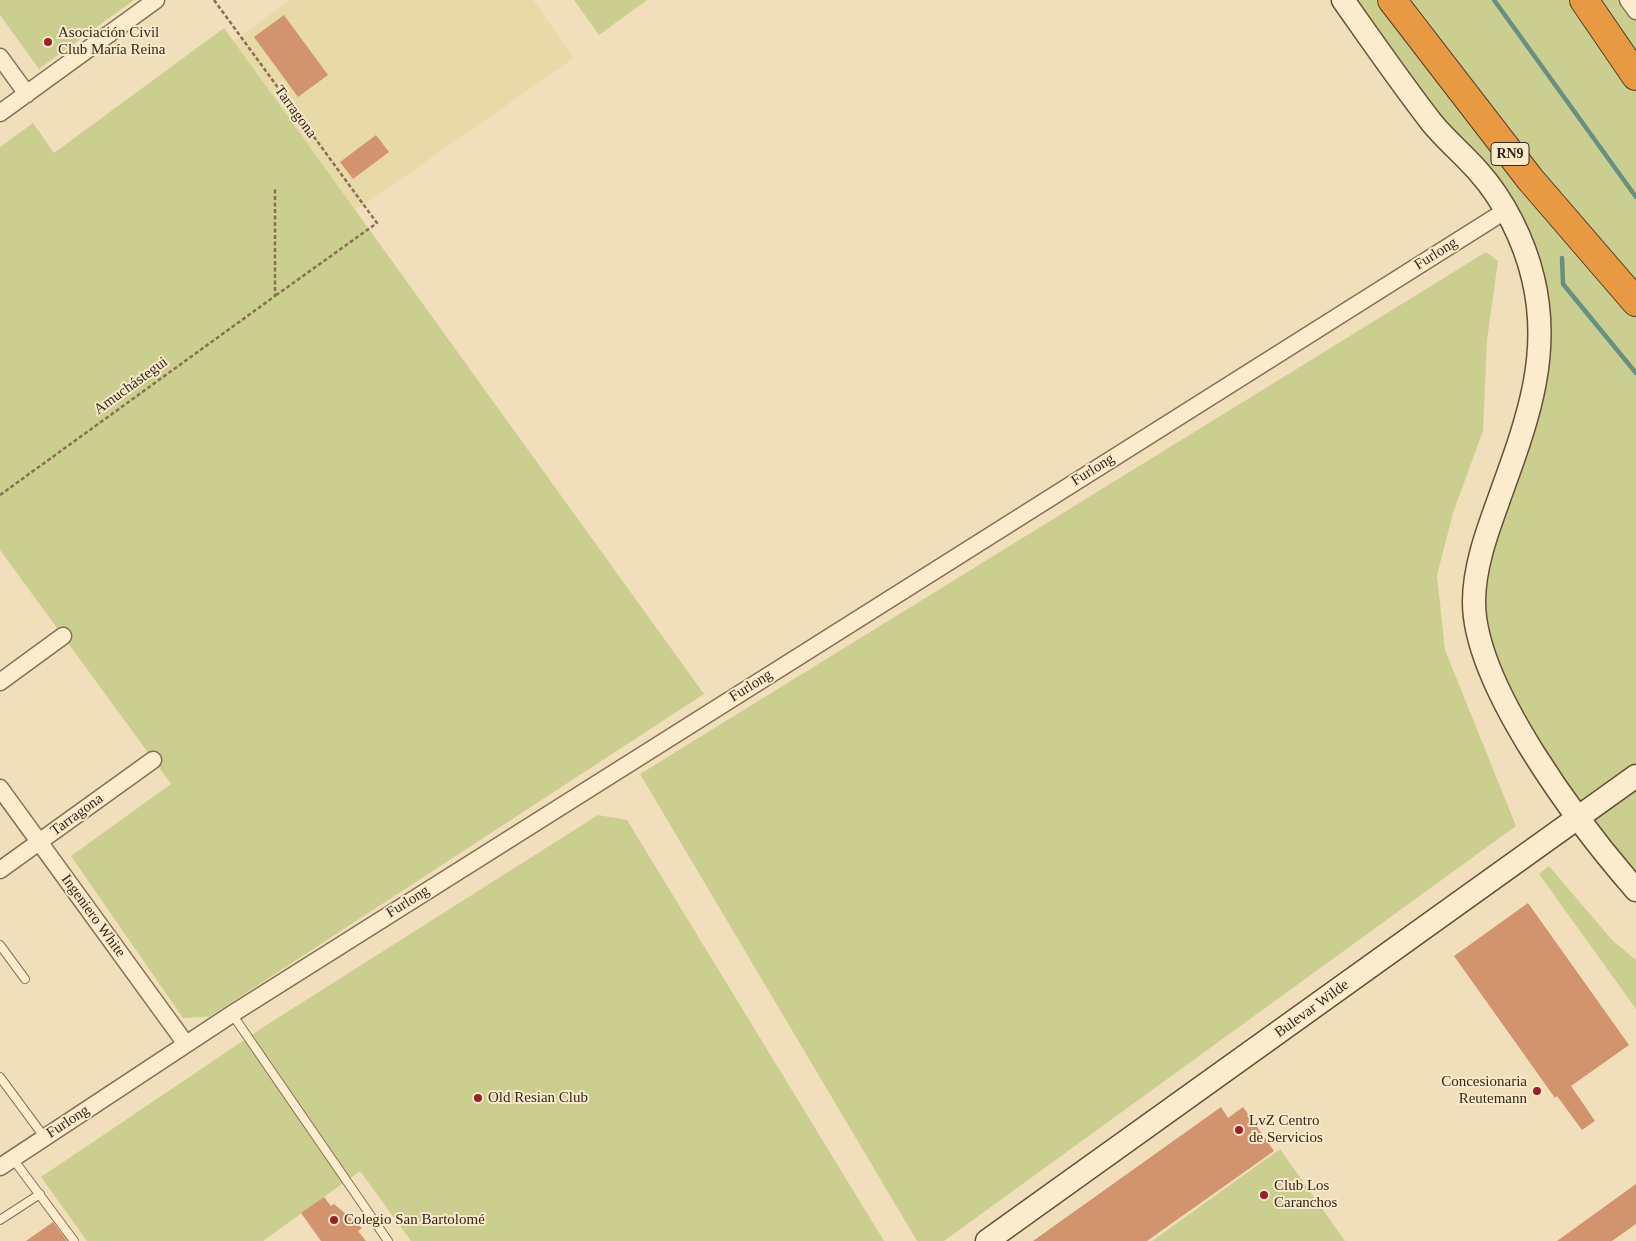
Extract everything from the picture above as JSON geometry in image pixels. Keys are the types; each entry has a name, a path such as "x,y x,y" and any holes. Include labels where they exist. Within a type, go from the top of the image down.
{"highway":[{"name":"RN9","path":"1392,0 1530,179 1636,302"},
{"path":"1584,0 1636,76"}],"street":[{"path":"0,113 156,0"},
{"path":"1343,0 1418,106 1443,136 1479,172 1505,210 1522,242 1533,278 1542,330 1538,376 1520,440 1483,547 1477,573 1474,604 1480,641 1495,684 1516,724 1579,818 1612,863 1636,890"},
{"path":"1628,0 1636,12"},
{"path":"0,57 27,94"},
{"name":"Furlong","path":"7,1163 232,1014 1505,210"},
{"path":"0,682 63,636"},
{"name":"Tarragona","path":"0,870 153,760"},
{"name":"Bulevar Wilde","path":"987,1241 1636,776"},
{"name":"Ingeniero White","path":"0,788 186,1044"}],"lane":[{"path":"0,945 25,979"},
{"path":"232,1014 388,1241"},
{"path":"0,1077 45,1138"},
{"path":"7,1163 40,1194 74,1241"},
{"path":"0,1220 40,1194"}],"path":[{"name":"Tarragona","path":"214,0 377,224"},
{"path":"274,189 275,296"},
{"name":"Amuchástegui","path":"0,495 377,224"}],"shaded area":[{"path":"290,0 533,0 574,58 368,202 292,244 95,142"}],"green space":[{"name":"Asociación Civil Club María Reina","path":"0,0 134,0 39,69 0,15"},
{"path":"574,0 647,0 599,35"},
{"path":"1343,0 1628,0 1636,11 1636,890 1516,724 1474,604 1538,376 1521,242"},
{"path":"224,28 704,694 209,1017 183,1018 71,856 171,784 0,550 0,147 33,123 54,153"},
{"path":"1486,252 1498,261 1487,340 1483,431 1454,510 1437,575 1445,650 1516,826 944,1241 917,1241 640,774"},
{"name":"Old Resian Club","path":"598,815 627,820 884,1241 411,1241 360,1171 263,1241 87,1241 41,1177 265,1026"},
{"path":"1549,866 1612,940 1636,960 1636,1009 1539,874"},
{"name":"Club Los Caranchos","path":"1280,1149 1345,1241 1152,1241"}],"building":[{"path":"284,15 328,75 298,97 254,37"},
{"path":"376,135 389,152 353,179 340,162"},
{"path":"1528,903 1629,1045 1571,1086 1595,1121 1582,1130 1557,1096 1555,1098 1454,956"},
{"path":"1221,1107 1228,1118 1243,1107 1274,1151 1147,1241 1033,1241"},
{"path":"1636,1184 1636,1224 1612,1241 1557,1241"},
{"name":"Colegio San Bartolomé","path":"324,1197 331,1206 334,1204 362,1228 358,1231 366,1241 321,1241 301,1213"},
{"path":"53,1222 67,1241 26,1241"}],"waterway":[{"path":"1494,0 1636,197"},
{"path":"1562,258 1563,284 1636,373"}],"place":[{"name":"Asociación Civil Club María Reina","path":"48,42"},
{"name":"Concesionaria Reutemann","path":"1537,1091"},
{"name":"Old Resian Club","path":"478,1098"},
{"name":"LvZ Centro de Servicios","path":"1239,1130"},
{"name":"Club Los Caranchos","path":"1264,1195"},
{"name":"Colegio San Bartolomé","path":"334,1220"}]}
